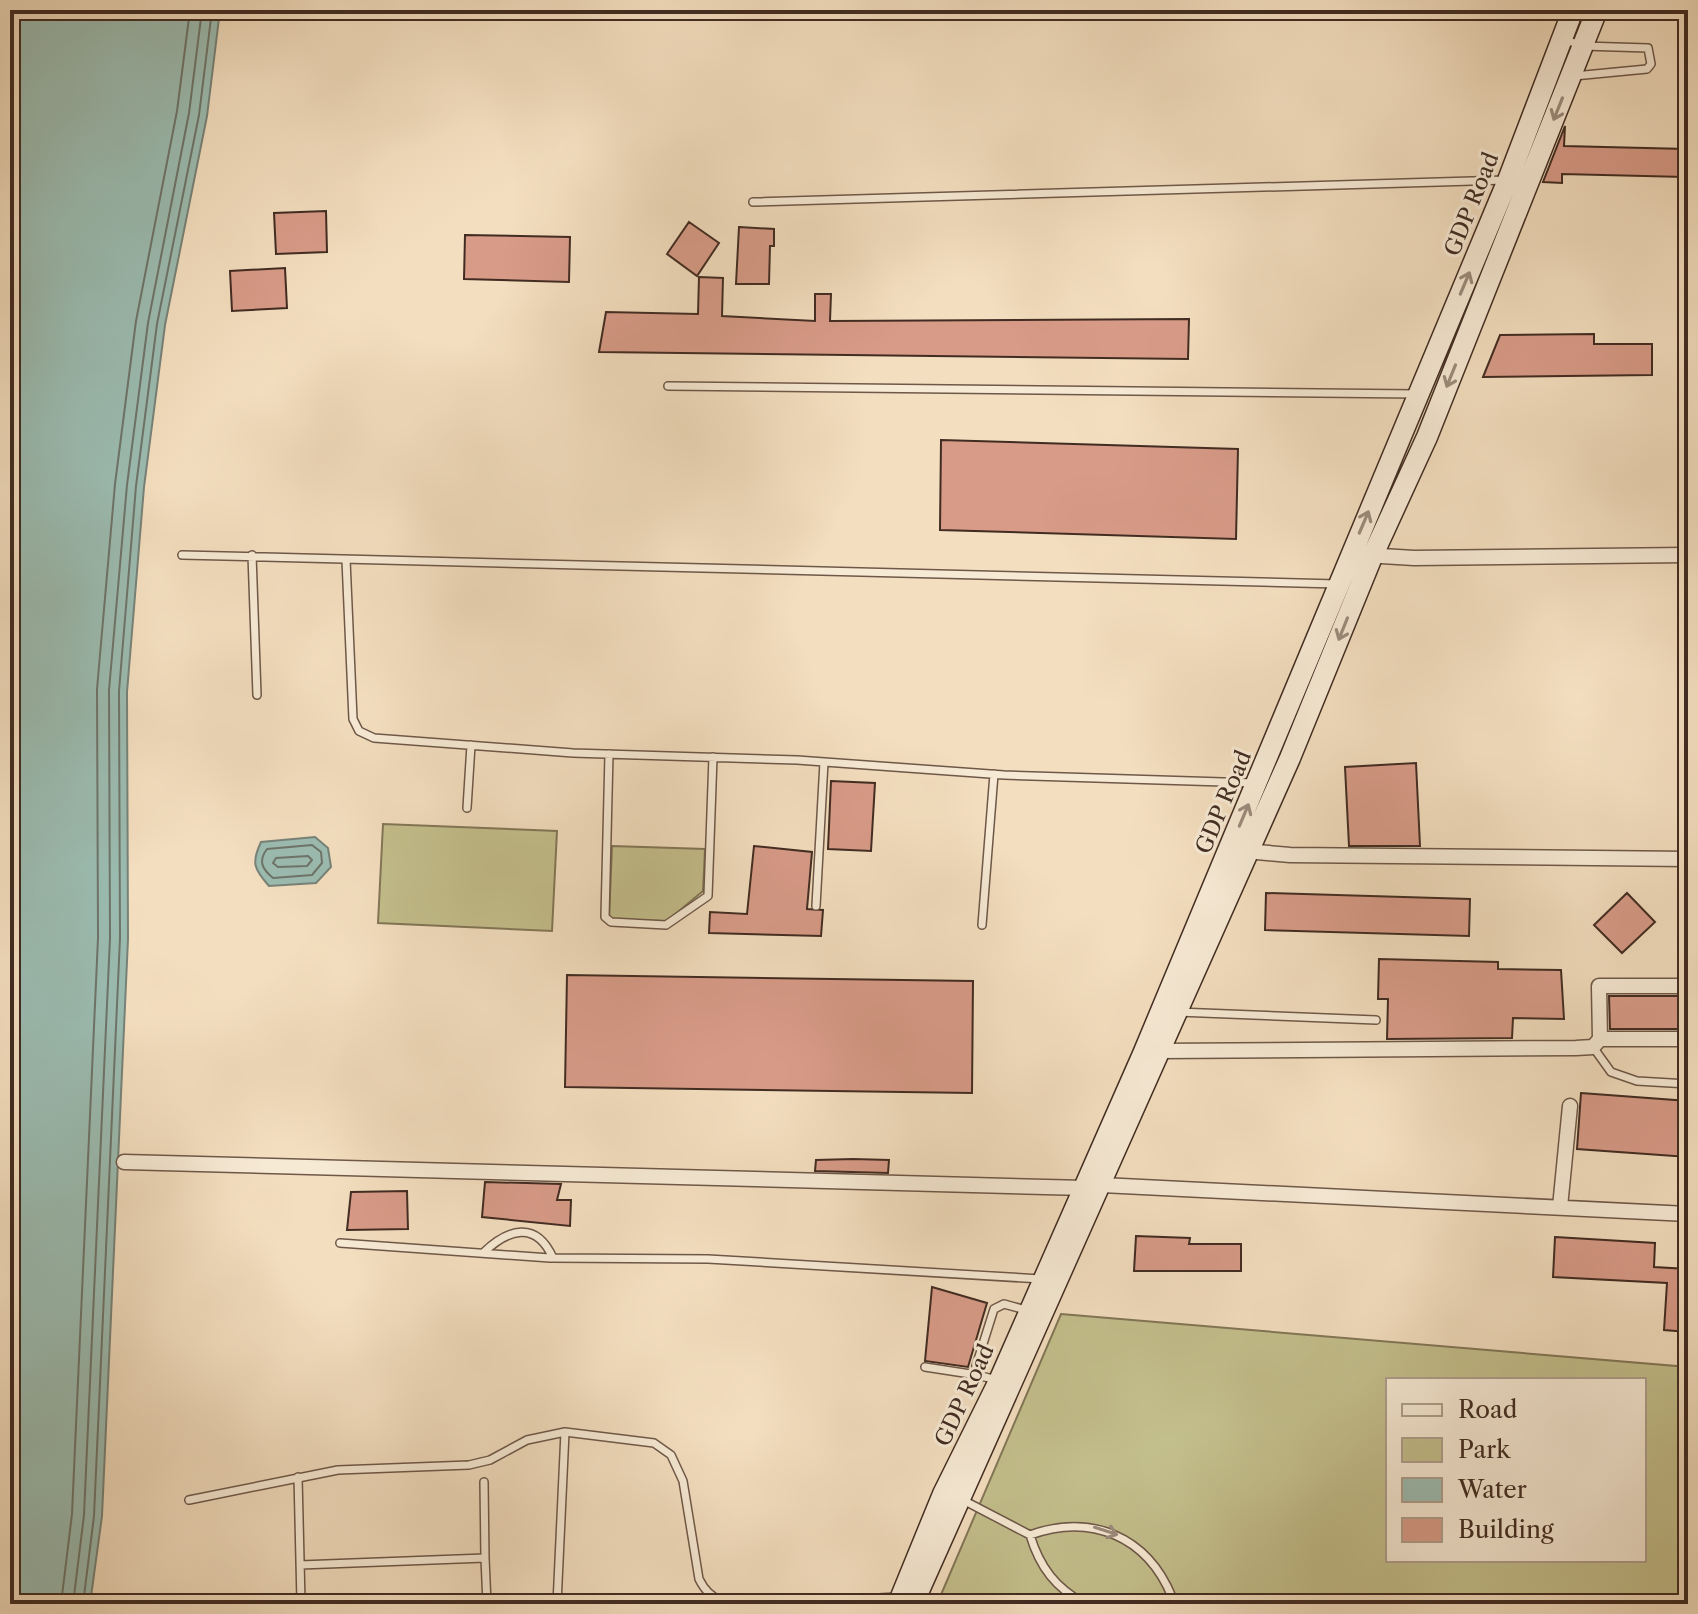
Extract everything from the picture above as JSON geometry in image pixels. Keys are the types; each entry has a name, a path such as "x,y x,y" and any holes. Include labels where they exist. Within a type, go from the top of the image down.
{"main road":[{"name":"GDP Road","path":"1094,1186 1352,551 1508,180 1573,10"},
{"name":"GDP Road","path":"904,1602 952,1496 1041,1279 1094,1186 1159,1051 1290,758 1372,557 1427,437 1597,10"},
{"path":"952,1496 1094,1186"}],"street":[{"path":"1352,551 1372,557 1688,555"},
{"path":"1246,851 1290,855 1688,859"},
{"path":"1597,1043 1599,986 1688,986"},
{"path":"1159,1051 1688,1039"},
{"path":"1560,1207 1570,1106"},
{"path":"124,1162 1094,1186 1688,1214"}],"lane":[{"path":"1561,39 1583,46 1646,46 1651,64 1647,69 1571,77"},
{"path":"753,202 1508,180"},
{"path":"668,386 1418,394"},
{"path":"182,555 1339,584"},
{"path":"252,555 257,695"},
{"path":"346,560 353,719 359,731 374,738 994,774 1257,783"},
{"path":"467,808 471,745"},
{"path":"609,754 605,917 611,922 666,925 708,896 713,757"},
{"path":"816,906 824,762"},
{"path":"982,925 994,774"},
{"path":"1176,1012 1376,1020"},
{"path":"1597,1043 1611,1072 1637,1081 1688,1084"},
{"path":"483,1253 498,1239 524,1232 541,1238 553,1258"},
{"path":"340,1243 553,1258 708,1259 1041,1279"},
{"path":"977,1375 978,1359 994,1309 1004,1304 1029,1311"},
{"path":"925,1367 999,1381"},
{"path":"557,1604 565,1432"},
{"path":"189,1500 338,1470 469,1465 490,1460 527,1440 565,1432 654,1443 671,1455 683,1481 699,1579 706,1591 721,1600 751,1603 904,1602"},
{"path":"298,1477 301,1602"},
{"path":"484,1482 487,1604"},
{"path":"952,1496 1030,1535 1050,1576 1085,1604"},
{"path":"1030,1535 1068,1525 1087,1526 1115,1534 1140,1549 1154,1563 1172,1597 1189,1604"},
{"path":"300,1565 485,1558"},
{"path":"1158,1604 1172,1597"}],"green space":[{"path":"383,824 557,831 552,931 378,923"},
{"path":"612,846 705,849 703,891 667,921 609,920"},
{"path":"1061,1314 1688,1367 1688,1604 937,1604"}],"water":[{"path":"10,10 220,10 207,116 165,325 144,487 127,692 128,939 102,1516 90,1604 10,1604"},
{"path":"315,837 328,848 331,867 316,883 269,886 256,866 261,842"}],"building":[{"path":"1565,126 1564,146 1686,149 1685,177 1562,174 1562,183 1543,182"},
{"path":"326,211 327,252 276,254 274,213"},
{"path":"689,222 719,243 697,276 667,254"},
{"path":"739,227 774,229 774,246 770,246 769,284 736,284"},
{"path":"465,235 570,237 569,282 464,279"},
{"path":"285,268 287,308 232,311 230,271"},
{"path":"699,277 723,278 722,316 815,321 815,294 831,294 830,321 1189,319 1188,359 599,352 606,312 698,314"},
{"path":"1594,334 1594,344 1652,344 1652,375 1483,377 1500,335"},
{"path":"941,440 1238,449 1236,539 940,530"},
{"path":"1416,763 1420,846 1349,846 1345,767"},
{"path":"831,781 875,783 871,851 828,849"},
{"path":"754,846 812,852 807,909 823,910 821,936 709,933 710,912 747,914"},
{"path":"1266,893 1470,899 1469,936 1265,930"},
{"path":"1627,893 1655,922 1622,953 1594,925"},
{"path":"1379,959 1498,962 1498,969 1561,970 1564,1019 1513,1018 1512,1038 1387,1039 1388,999 1378,999"},
{"path":"567,975 973,981 972,1093 565,1087"},
{"path":"1609,996 1688,996 1688,1029 1610,1029"},
{"path":"1581,1093 1688,1101 1688,1157 1577,1149"},
{"path":"816,1160 889,1160 888,1173 815,1171"},
{"path":"485,1182 561,1184 557,1200 571,1200 570,1226 482,1217"},
{"path":"407,1191 408,1229 347,1230 351,1192"},
{"path":"1136,1236 1190,1238 1189,1244 1241,1244 1241,1271 1134,1271"},
{"path":"1555,1237 1655,1243 1654,1267 1688,1269 1688,1332 1664,1330 1667,1283 1553,1277"},
{"path":"932,1287 987,1303 968,1367 925,1361"}]}
